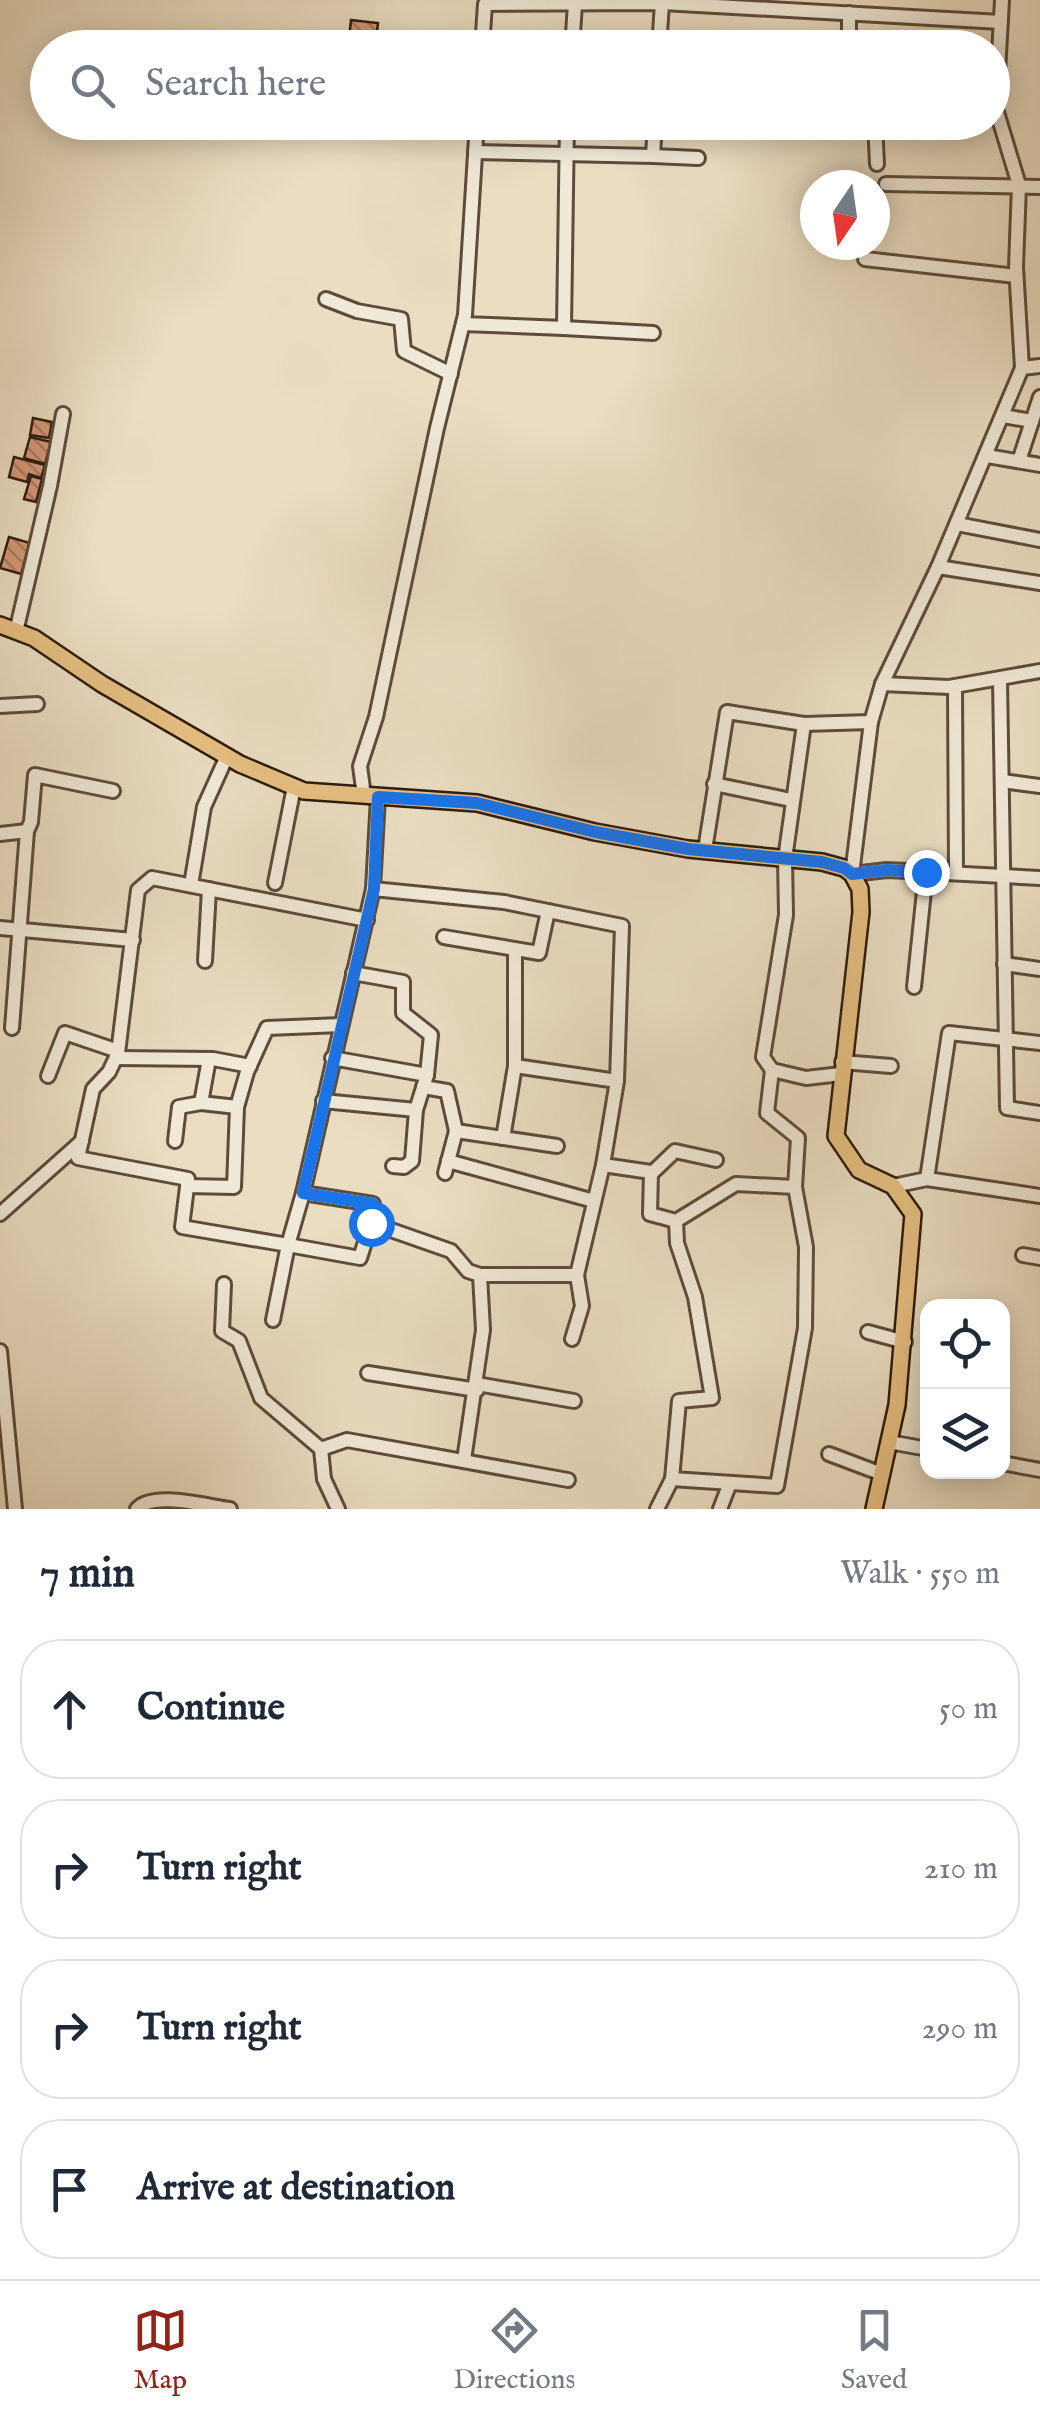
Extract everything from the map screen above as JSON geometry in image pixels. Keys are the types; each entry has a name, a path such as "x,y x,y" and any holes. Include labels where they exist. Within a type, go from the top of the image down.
{"main road":[{"path":"8,628 34,638 102,684 226,756 304,791 477,803 595,832 705,850 822,862 852,874 860,889 860,912 836,1136 860,1170 893,1186 914,1214 897,1406 874,1509"}],"street":[{"path":"999,30 1002,0"},
{"path":"483,30 485,2 662,2 1000,22"},
{"path":"660,30 662,2"},
{"path":"573,30 575,4"},
{"path":"848,14 848,30"},
{"path":"273,1320 374,889 371,797 360,766 376,717 463,324 476,140"},
{"path":"564,328 567,140"},
{"path":"654,140 654,156"},
{"path":"875,140 876,164"},
{"path":"1005,140 1020,185 1016,276 1022,368 938,567 882,684 871,722 852,874 887,870 1040,878"},
{"path":"475,152 698,158"},
{"path":"890,184 1040,187"},
{"path":"875,260 1016,276"},
{"path":"326,298 356,311 401,319 404,351 450,374"},
{"path":"463,324 653,334"},
{"path":"1022,368 1040,366"},
{"path":"1019,462 1040,397"},
{"path":"8,628 50,486 63,414"},
{"path":"1003,416 1032,421"},
{"path":"987,456 1040,465"},
{"path":"956,524 1040,540"},
{"path":"938,567 1040,582"},
{"path":"882,684 955,686 1040,671"},
{"path":"1000,680 1006,1108 1040,1113"},
{"path":"955,686 956,874"},
{"path":"0,706 36,704"},
{"path":"705,850 727,712 804,724 871,722"},
{"path":"672,1479 777,1486 805,1328 806,1247 794,1188 798,1138 767,1113 772,1070 763,1057 786,915 785,859 804,724"},
{"path":"191,886 204,808 226,756"},
{"path":"12,1028 35,775 113,792"},
{"path":"1002,780 1040,786"},
{"path":"714,784 791,800"},
{"path":"276,883 294,787"},
{"path":"0,834 27,831"},
{"path":"914,987 926,872"},
{"path":"303,1193 373,1204 360,1258 182,1226 188,1179 78,1158 93,1089 109,1072 117,1054 138,890 152,878 366,920"},
{"path":"205,962 209,889"},
{"path":"374,889 504,902 622,926 617,1081 603,1165 577,1275 582,1306 572,1339"},
{"path":"444,937 538,953 548,911"},
{"path":"0,928 133,940"},
{"path":"503,1138 515,1066 515,952"},
{"path":"1004,964 1040,969"},
{"path":"354,973 402,982 402,1013 431,1035 425,1081 416,1110 412,1161 404,1167 393,1166"},
{"path":"187,1186 234,1188 237,1107 267,1028 340,1024"},
{"path":"48,1076 66,1033 117,1054 210,1059 250,1066"},
{"path":"926,1180 949,1034 1040,1043"},
{"path":"332,1058 425,1081 446,1091 456,1131 446,1167 594,1202"},
{"path":"201,1103 210,1059"},
{"path":"515,1066 617,1081"},
{"path":"772,1070 806,1078 842,1068 891,1066"},
{"path":"323,1101 416,1110"},
{"path":"175,1141 179,1108 201,1103 237,1107"},
{"path":"456,1131 556,1146"},
{"path":"1,1211 82,1140"},
{"path":"716,1160 676,1151 651,1174 650,1214 676,1221 736,1184 794,1188"},
{"path":"603,1165 651,1174"},
{"path":"893,1186 926,1180 1040,1196"},
{"path":"657,1509 672,1479 679,1401 712,1398 695,1297 677,1243 676,1221"},
{"path":"371,1223 451,1251 468,1272 577,1275"},
{"path":"1022,1256 1040,1258"},
{"path":"464,1460 477,1387 484,1300 480,1275"},
{"path":"224,1284 222,1331 238,1341 260,1398 321,1449 324,1480 338,1509"},
{"path":"868,1332 904,1342"},
{"path":"0,1351 6,1485 14,1509"},
{"path":"368,1373 574,1401"},
{"path":"321,1449 346,1440 568,1480"},
{"path":"889,1442 920,1448"},
{"path":"829,1454 882,1474"},
{"path":"1010,1464 1040,1470"},
{"path":"720,1509 730,1483"},
{"path":"136,1509 153,1498 230,1509"}],"building":[{"path":"351,20 378,23 377,30 350,30"},
{"path":"33,418 52,422 49,438 30,435"},
{"path":"30,437 51,442 45,464 24,458"},
{"path":"14,457 45,465 41,478 29,474 27,482 9,477"},
{"path":"31,476 42,479 36,502 24,499"},
{"path":"9,537 30,543 21,574 0,568"}],"route":[{"path":"371,1223 373,1204 303,1193 374,889 378,797 477,803 595,832 688,849 822,862 852,874 887,870 926,872"}]}
